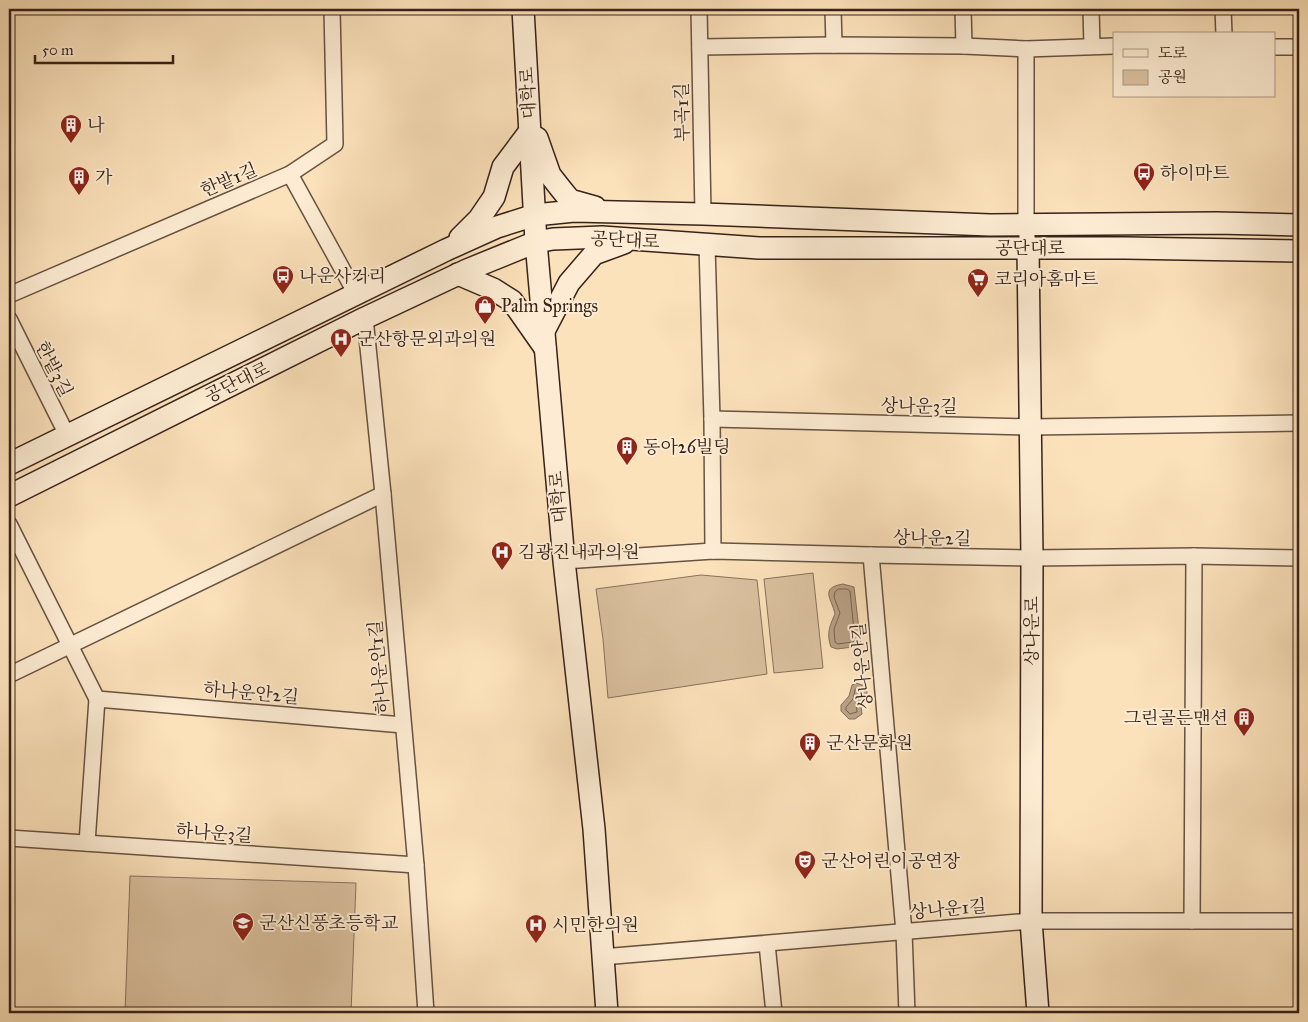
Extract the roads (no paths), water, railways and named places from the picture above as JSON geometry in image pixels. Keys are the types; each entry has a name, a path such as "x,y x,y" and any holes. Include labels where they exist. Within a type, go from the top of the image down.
{"street":[{"name":"한밭1길","path":"9,295 290,174 335,144 332,9"},
{"name":"대학로","path":"523,9 536,242 544,340 564,561 594,829 607,1013"},
{"name":"부곡1길","path":"699,9 703,214"},
{"path":"833,9 834,45"},
{"path":"963,9 964,46"},
{"path":"1091,9 1092,46"},
{"path":"1223,9 1224,32"},
{"path":"700,48 834,45 964,46 1026,49 1113,46"},
{"path":"1276,47 1299,47"},
{"path":"1026,49 1026,225 1028,248"},
{"path":"529,124 550,175 570,200 612,212"},
{"path":"446,250 479,219 494,197 503,167 529,124"},
{"path":"290,174 356,294"},
{"name":"공단대로","path":"9,464 446,250 497,227 535,215 574,212 703,214 990,225 1216,223 1299,225"},
{"name":"공단대로","path":"9,496 365,318 458,274 536,242 553,239 602,237 759,248 1299,251"},
{"path":"458,274 512,301 544,340 569,283 594,254 633,240"},
{"path":"707,245 712,419 713,551"},
{"name":"상나운로","path":"1028,248 1032,558 1031,921 1038,1013"},
{"name":"하나운안1길","path":"365,318 383,494 416,865 426,1013"},
{"name":"한밭3길","path":"9,319 67,435"},
{"name":"상나운3길","path":"712,419 1030,427 1299,423"},
{"path":"9,675 383,494"},
{"path":"9,524 97,699 87,843"},
{"name":"상나운2길","path":"564,561 713,551 871,556 1032,558 1194,556 1299,558"},
{"name":"상나운안길","path":"871,556 904,932 907,1013"},
{"path":"1192,921 1194,556"},
{"name":"하나운안2길","path":"97,699 403,725"},
{"name":"하나운3길","path":"9,838 416,865"},
{"name":"상나운1길","path":"602,957 1031,921 1299,921"},
{"path":"767,944 774,1013"}],"water":[{"path":"843,584 854,587 861,646 837,649 831,647 829,638 830,626 835,614 829,591 831,588"},
{"path":"856,683 865,686 867,695 861,706 862,714 855,719 849,719 841,711 841,705 849,696 852,685"}],"place":[{"name":"나","path":"71,144"},
{"name":"하이마트","path":"1144,192"},
{"name":"가","path":"79,196"},
{"name":"나운사거리","path":"283,295"},
{"name":"코리아홈마트","path":"978,298"},
{"name":"Palm Springs","path":"485,325"},
{"name":"군산항문외과의원","path":"341,358"},
{"name":"동아26빌딩","path":"627,466"},
{"name":"김광진내과의원","path":"502,571"},
{"name":"그린골든맨션","path":"1244,737"},
{"name":"군산문화원","path":"810,762"},
{"name":"군산어린이공연장","path":"805,880"},
{"name":"군산신풍초등학교","path":"243,942"},
{"name":"시민한의원","path":"536,944"}]}
